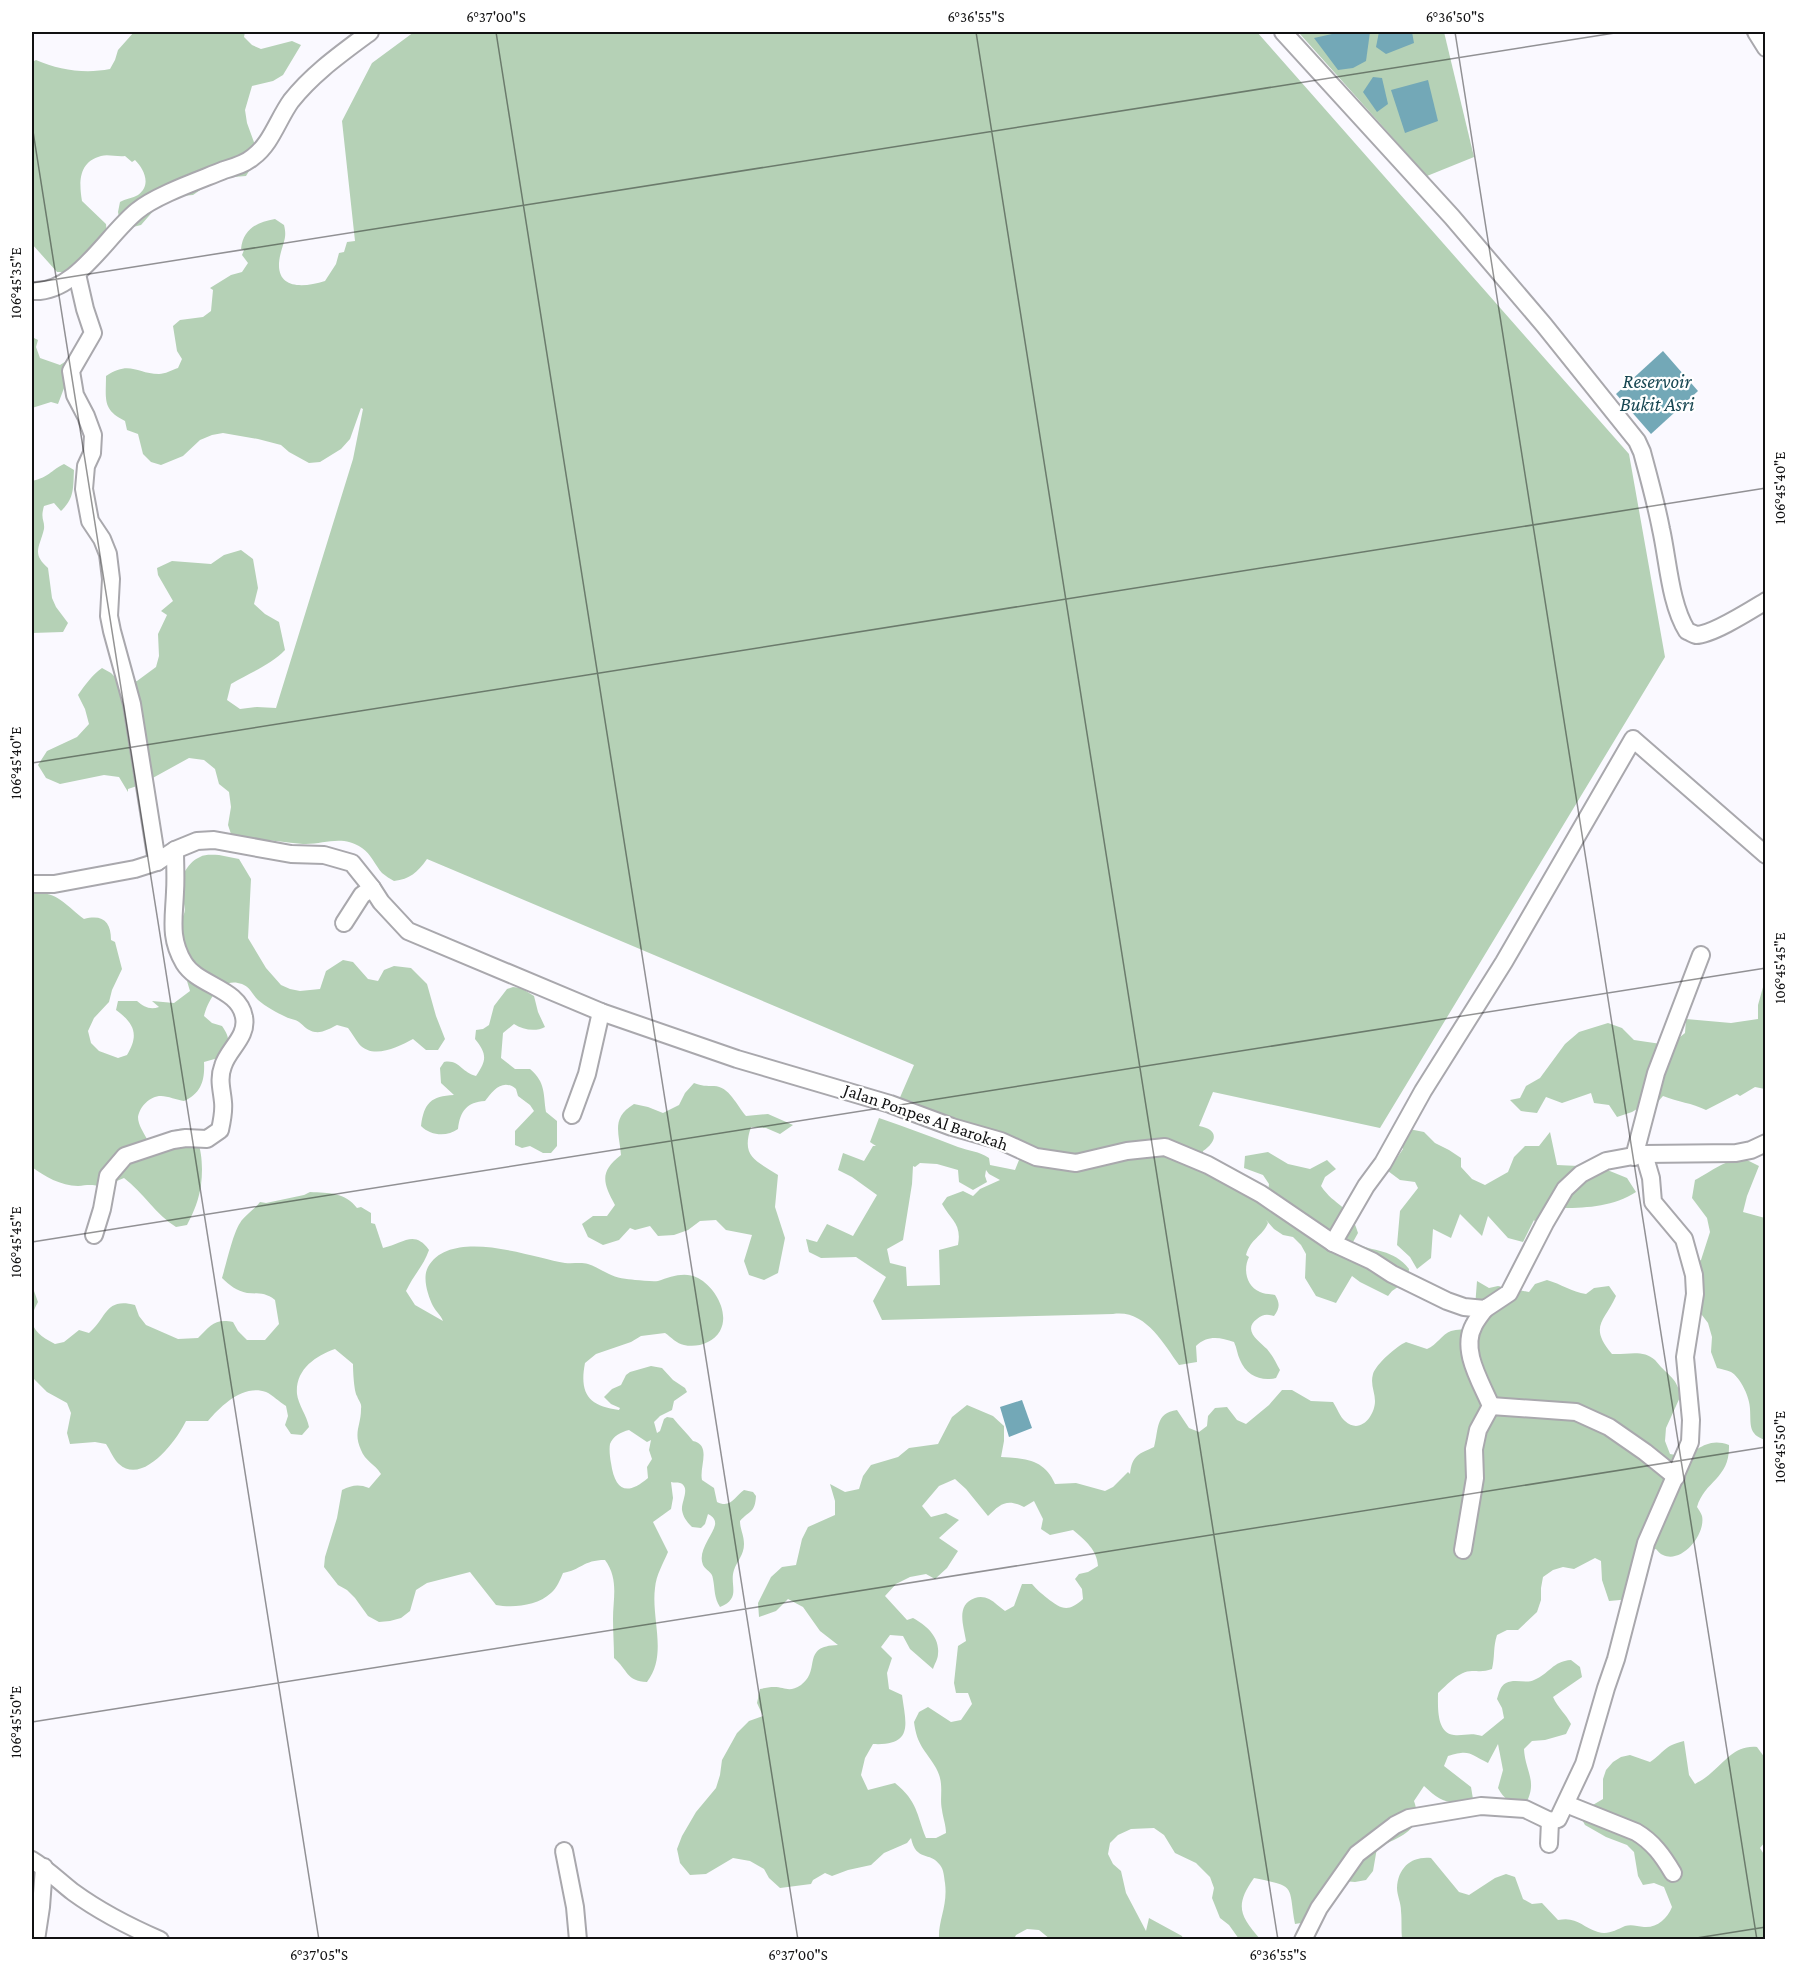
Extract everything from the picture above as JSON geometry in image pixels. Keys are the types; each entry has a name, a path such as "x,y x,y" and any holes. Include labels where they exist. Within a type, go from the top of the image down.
{"street":[{"path":"32,291 42,292 58,286 77,274 139,209 203,178 251,159 265,148 277,122 292,100 314,76 370,32"},
{"path":"1283,32 1452,217 1544,325 1637,441 1642,452 1661,530 1670,579 1682,624 1687,632 1696,635 1711,630 1766,601"},
{"path":"1756,32 1766,48"},
{"path":"77,274 93,333 71,371 75,395 87,416 93,435 92,453 86,466 84,489 90,521 102,539 108,554 111,579 110,616 132,704 157,862"},
{"path":"1333,1243 1423,1091 1504,962 1633,739 1766,855"},
{"name":"Jalan Ponpes Al Barokah","path":"32,884 54,884 135,869 157,862 175,850 197,841 214,840 291,854 324,855 352,863 381,902 408,931 601,1012 737,1059 890,1104 952,1127 1001,1141 1036,1157 1076,1163 1127,1151 1165,1147 1208,1165 1261,1194 1333,1243 1372,1261 1392,1274 1447,1301 1464,1307 1485,1309"},
{"path":"94,1235 108,1176 125,1156 174,1140 207,1139 220,1130 223,1108 221,1071 227,1055 244,1031 242,1008 219,988 194,975 185,964 176,945 173,930 175,850"},
{"path":"345,923 362,895 372,888"},
{"path":"1303,1940 1319,1908 1357,1854 1395,1825 1409,1818 1481,1806 1525,1809 1551,1821 1558,1819 1584,1764 1616,1659 1646,1543 1690,1442 1691,1420 1685,1357 1695,1294 1694,1275 1684,1239 1653,1202 1651,1178 1639,1156 1656,1073 1701,955"},
{"path":"572,1115 587,1074 601,1012"},
{"path":"1491,1406 1470,1354 1469,1343 1473,1326 1485,1309 1509,1293 1545,1222 1565,1189 1581,1174 1594,1166 1621,1157 1736,1153 1751,1150 1766,1143"},
{"path":"1491,1406 1576,1412 1609,1427 1676,1477"},
{"path":"1463,1550 1475,1478 1474,1449 1478,1430 1491,1406"},
{"path":"1566,1804 1645,1837 1656,1848 1673,1873"},
{"path":"1549,1844 1551,1821"},
{"path":"564,1851 575,1907 578,1940"},
{"path":"36,1940 42,1907 38,1864"},
{"path":"38,1864 101,1910 160,1940"}],"green space":[{"path":"134,32 245,32 244,37 252,45 261,49 292,41 301,45 283,75 273,81 252,86 245,110 257,158 246,176 222,175 193,195 170,197 141,225 129,228 120,223 118,212 120,202 136,196 145,187 145,177 141,168 135,160 132,162 125,156 104,155 88,163 81,180 82,201 106,224 107,235 69,272 57,272 32,244 32,62 36,60 63,69 82,71 110,69 118,50"},
{"path":"414,32 1257,32 1629,454 1665,657 1380,1128 1213,1092 1199,1126 1205,1127 1214,1135 1212,1143 1203,1151 1204,1162 1217,1168 1231,1168 1266,1206 1269,1184 1263,1175 1244,1168 1245,1156 1268,1152 1288,1164 1310,1169 1327,1160 1336,1169 1325,1177 1321,1186 1351,1216 1358,1233 1353,1242 1396,1257 1409,1269 1408,1280 1388,1296 1352,1276 1336,1303 1316,1296 1305,1278 1306,1254 1301,1245 1293,1237 1283,1235 1274,1229 1266,1220 1268,1223 1266,1228 1248,1249 1246,1272 1255,1289 1262,1293 1275,1295 1278,1303 1274,1316 1261,1316 1251,1327 1253,1335 1269,1352 1280,1370 1276,1378 1270,1379 1260,1378 1246,1370 1234,1342 1219,1338 1205,1340 1196,1346 1197,1362 1179,1365 1152,1329 1135,1317 1124,1314 882,1320 873,1301 886,1277 856,1257 821,1258 809,1252 806,1239 817,1242 827,1224 853,1236 877,1195 838,1170 843,1153 864,1161 873,1146 876,1146 870,1142 879,1118 981,1154 989,1158 990,1165 1015,1170 1019,1160 1007,1146 895,1109 914,1065 427,859 413,874 394,881 382,873 365,850 347,842 303,844 259,839 233,840 228,825 231,807 229,792 219,784 215,769 204,760 189,758 140,785 128,789 128,792 119,777 104,775 60,784 46,778 38,765 47,751 77,737 89,724 78,695 95,674 102,668 122,684 137,681 156,667 159,656 158,634 167,615 161,611 173,601 158,575 157,568 172,561 211,564 224,555 241,550 253,559 258,588 254,604 279,622 285,650 267,664 231,684 227,700 240,709 276,708 353,459 363,409 361,408 350,439 341,449 320,462 309,463 281,445 223,433 200,440 183,456 161,465 151,462 143,454 138,434 127,430 125,421 112,413 106,397 106,376 114,371 128,368 159,374 178,368 182,359 177,351 173,326 180,320 203,317 211,311 213,290 210,288 231,275 242,272 248,263 242,255 244,250 241,249 242,242 252,228 262,222 275,219 284,225 285,236 279,264 284,280 297,285 325,281 336,264 339,253 344,252 347,242 355,241 342,121 372,63","holes":["920,1163 937,1164 958,1170 959,1182 973,1190 987,1182 986,1170 1000,1180 980,1189 973,1196 963,1191 947,1197 942,1204 957,1227 958,1245 939,1250 940,1285 907,1286 906,1267 890,1263 887,1249 903,1240 913,1166"]},
{"path":"1307,32 1444,32 1474,157 1427,176 1300,34"},
{"path":"32,337 38,340 36,347 40,358 60,365 75,359 58,404 51,402 32,408"},
{"path":"64,464 74,470 71,497 61,511 54,503 44,506 42,514 44,529 38,554 48,568 52,598 68,623 63,632 32,633 32,481 46,476"},
{"path":"204,855 239,859 251,879 248,938 266,968 281,985 300,991 320,989 326,971 343,960 353,962 368,979 378,981 384,970 394,966 411,968 427,984 445,1039 438,1050 426,1050 413,1039 386,1050 371,1051 359,1044 348,1028 337,1025 324,1031 313,1031 264,1005 245,985 235,982 222,986 212,997 204,1016 225,1030 228,1037 228,1048 225,1056 204,1062 201,1086 190,1098 184,1101 157,1096 143,1106 138,1117 147,1139 158,1141 171,1132 182,1129 190,1131 200,1148 202,1172 198,1200 187,1225 176,1227 124,1178 102,1187 72,1186 53,1180 32,1167 32,894 48,894 66,904 84,919 101,919 107,924 111,940 115,942 122,969 109,1002 94,1018 88,1031 91,1043 99,1051 118,1058 127,1055 134,1036 131,1025 116,1010 118,1001 137,1001 147,1007 156,1008 159,1007 152,1001 174,1003 190,991 175,926 185,910 181,882 185,872 196,859"},
{"path":"1765,980 1765,1089 1755,1087 1706,1110 1663,1096 1655,1105 1647,1103 1632,1112 1617,1117 1609,1105 1594,1103 1591,1093 1562,1103 1546,1097 1537,1113 1521,1111 1510,1100 1520,1098 1526,1086 1540,1078 1565,1044 1579,1032 1608,1023 1622,1028 1634,1040 1661,1044 1675,1041 1685,1033 1686,1019 1731,1023 1758,1019 1758,1005"},
{"path":"521,988 534,996 545,1027 529,1030 514,1024 503,1033 501,1058 515,1069 530,1069 539,1079 543,1089 546,1112 557,1121 557,1146 551,1153 543,1153 530,1146 522,1148 515,1145 515,1131 534,1111 518,1096 516,1089 507,1085 495,1089 485,1101 469,1106 463,1112 458,1129 454,1132 434,1133 421,1126 424,1112 430,1102 440,1097 454,1095 441,1083 440,1068 444,1062 453,1062 476,1076 484,1057 475,1039 476,1030 489,1025 494,1006 507,989"},
{"path":"694,1083 724,1089 746,1116 768,1114 793,1125 780,1134 766,1128 751,1127 748,1137 752,1157 778,1175 775,1207 785,1238 778,1273 764,1280 749,1275 744,1261 752,1235 726,1230 716,1220 700,1221 688,1230 674,1235 658,1236 650,1226 635,1230 630,1228 619,1240 603,1245 588,1237 582,1224 593,1216 607,1216 615,1205 605,1178 609,1167 621,1155 618,1126 622,1115 634,1104 663,1113 679,1105 685,1093"},
{"path":"1409,1129 1424,1132 1435,1143 1461,1158 1461,1167 1472,1179 1485,1185 1508,1172 1514,1157 1525,1146 1539,1146 1550,1132 1557,1165 1600,1167 1627,1178 1636,1192 1628,1197 1601,1205 1563,1208 1539,1229 1534,1220 1523,1242 1508,1238 1488,1216 1482,1236 1460,1214 1451,1238 1433,1229 1431,1258 1417,1269 1410,1257 1397,1245 1400,1211 1418,1188 1415,1182 1400,1180 1388,1171 1403,1149 1396,1138"},
{"path":"1745,1159 1759,1166 1743,1212 1765,1218 1765,1440 1753,1432 1750,1404 1741,1383 1731,1372 1717,1368 1711,1352 1712,1337 1708,1323 1689,1298 1687,1268 1701,1260 1710,1232 1707,1218 1692,1198 1695,1180 1725,1163"},
{"path":"310,1192 336,1194 347,1199 357,1208 361,1207 371,1213 371,1223 375,1224 383,1248 408,1240 418,1240 429,1250 406,1291 415,1305 443,1321 433,1306 428,1292 426,1271 439,1255 454,1249 492,1248 565,1263 585,1263 612,1275 629,1279 656,1281 678,1275 688,1275 704,1282 715,1294 722,1309 723,1324 717,1335 699,1345 689,1346 679,1343 665,1333 641,1336 631,1342 596,1354 585,1363 584,1383 588,1397 593,1402 619,1410 620,1408 611,1404 604,1397 612,1389 621,1385 630,1372 651,1366 662,1368 673,1380 685,1388 687,1392 674,1401 672,1410 654,1422 657,1433 664,1419 673,1418 693,1441 699,1443 704,1457 702,1480 714,1488 717,1502 729,1503 744,1490 753,1492 756,1496 753,1508 740,1521 744,1548 734,1570 731,1600 720,1607 712,1576 703,1565 702,1554 714,1529 714,1519 708,1514 701,1528 692,1527 685,1519 682,1510 685,1488 680,1483 671,1482 673,1498 671,1509 653,1522 668,1552 656,1583 654,1600 657,1660 647,1682 635,1680 614,1658 614,1581 605,1560 587,1563 563,1573 551,1593 539,1601 525,1605 496,1605 470,1572 427,1583 416,1590 410,1611 401,1618 379,1622 368,1616 355,1598 338,1585 324,1567 342,1490 356,1486 369,1488 381,1474 365,1457 359,1444 357,1434 361,1405 355,1390 353,1364 335,1349 314,1360 299,1378 297,1394 309,1427 302,1435 291,1434 285,1425 288,1416 286,1406 269,1393 257,1390 233,1398 208,1421 186,1421 175,1439 158,1458 138,1469 128,1469 119,1464 106,1444 95,1442 70,1444 67,1433 71,1413 67,1403 47,1392 32,1377 32,1322 37,1332 55,1344 64,1342 79,1330 89,1333 107,1310 112,1306 125,1303 135,1305 146,1325 178,1339 198,1338 213,1324 227,1321 233,1322 247,1340 265,1340 279,1324 275,1300 265,1295 240,1291 222,1278 240,1223 260,1202 266,1203","holes":["629,1430 647,1442 651,1440 649,1450 652,1459 647,1467 648,1478 641,1484 628,1489 619,1485 613,1472 611,1441"]},
{"path":"1547,1280 1586,1294 1594,1288 1609,1286 1616,1296 1601,1324 1601,1337 1605,1344 1612,1354 1640,1354 1655,1360 1673,1379 1681,1395 1666,1428 1665,1441 1670,1454 1687,1454 1712,1443 1729,1445 1726,1465 1701,1498 1697,1507 1702,1516 1702,1523 1696,1539 1685,1551 1670,1557 1656,1549 1645,1551 1631,1599 1609,1601 1602,1580 1601,1561 1595,1558 1574,1569 1563,1567 1553,1570 1543,1577 1541,1600 1537,1612 1518,1630 1507,1630 1497,1635 1492,1669 1462,1673 1438,1693 1439,1718 1448,1733 1482,1736 1504,1718 1497,1699 1504,1684 1534,1680 1555,1665 1565,1661 1571,1660 1580,1667 1582,1677 1553,1697 1571,1724 1566,1734 1532,1741 1524,1749 1531,1782 1526,1803 1509,1801 1498,1788 1503,1770 1498,1744 1488,1763 1466,1753 1448,1756 1444,1766 1471,1787 1473,1799 1458,1802 1446,1801 1435,1796 1424,1786 1414,1801 1416,1819 1408,1832 1377,1848 1373,1871 1366,1880 1343,1881 1307,1922 1295,1924 1288,1889 1278,1883 1254,1878 1244,1896 1242,1910 1260,1939 1239,1939 1229,1925 1220,1918 1212,1898 1214,1888 1210,1877 1196,1863 1175,1853 1164,1835 1154,1828 1131,1829 1118,1835 1110,1843 1108,1854 1113,1864 1121,1871 1126,1893 1146,1931 1149,1918 1182,1936 1183,1939 1050,1939 1039,1930 1027,1929 1016,1935 1014,1939 939,1939 946,1891 943,1871 936,1861 916,1850 911,1838 907,1843 884,1853 871,1865 832,1876 825,1873 813,1880 811,1884 780,1888 769,1878 764,1869 750,1861 733,1858 706,1874 690,1875 680,1863 677,1849 682,1836 696,1812 716,1788 722,1760 737,1733 749,1721 763,1716 757,1703 760,1689 774,1687 790,1689 801,1685 810,1673 815,1654 826,1646 838,1645 820,1631 803,1607 788,1599 776,1611 759,1617 758,1603 771,1577 782,1567 796,1565 802,1539 808,1527 835,1515 835,1501 830,1484 845,1492 859,1489 863,1476 871,1465 898,1457 909,1448 938,1444 952,1417 967,1405 993,1416 1004,1426 1001,1457 1019,1458 1040,1465 1051,1476 1055,1484 1076,1483 1105,1491 1113,1487 1128,1472 1130,1474 1132,1463 1137,1456 1154,1447 1161,1418 1177,1410 1189,1428 1199,1432 1207,1426 1208,1416 1215,1408 1227,1407 1237,1420 1246,1424 1269,1405 1282,1390 1292,1390 1311,1401 1333,1402 1345,1421 1351,1425 1361,1425 1369,1418 1374,1407 1373,1374 1378,1365 1397,1347 1406,1342 1427,1349 1448,1332 1471,1328 1474,1320 1477,1281 1489,1288 1498,1286 1529,1292 1535,1284","holes":["955,1479 988,1516 1004,1504 1013,1503 1024,1507 1034,1501 1043,1519 1041,1529 1050,1535 1073,1530 1093,1550 1098,1566 1079,1574 1075,1579 1082,1589 1083,1599 1069,1608 1056,1605 1032,1584 1022,1584 1014,1606 1005,1611 991,1600 982,1597 969,1601 965,1606 962,1616 966,1641 958,1646 954,1683 956,1693 968,1693 972,1704 961,1720 951,1722 928,1707 919,1712 914,1722 919,1742 939,1774 941,1805 946,1830 946,1833 936,1838 926,1838 915,1808 903,1790 895,1783 868,1790 861,1775 865,1758 873,1744 895,1741 904,1731 905,1715 902,1695 889,1689 887,1673 892,1658 881,1647 890,1635 903,1636 910,1649 933,1669 938,1656 937,1642 931,1632 913,1618 907,1620 885,1596 896,1584 910,1577 926,1574 935,1579 947,1568 958,1551 939,1538 959,1520 946,1513 931,1517 922,1506 939,1486"]},
{"path":"32,1290 38,1302 34,1310 32,1316"},
{"path":"1684,1741 1689,1775 1695,1784 1737,1751 1757,1747 1765,1758 1765,1842 1760,1848 1765,1856 1765,1939 1402,1939 1398,1881 1407,1864 1424,1858 1431,1858 1459,1892 1469,1895 1495,1878 1506,1874 1515,1877 1523,1899 1532,1904 1542,1903 1558,1920 1570,1919 1598,1932 1609,1932 1630,1925 1649,1927 1661,1922 1672,1907 1664,1887 1654,1883 1643,1885 1638,1876 1634,1852 1627,1845 1606,1837 1585,1825 1580,1816 1586,1809 1603,1799 1603,1779 1606,1770 1613,1762 1630,1755 1650,1762 1668,1747"}],"water":[{"path":"1341,32 1370,32 1366,61 1353,68 1338,70 1314,38"},
{"path":"1379,32 1412,32 1414,43 1386,54 1376,47"},
{"path":"1373,77 1382,78 1388,104 1377,112 1363,92"},
{"path":"1428,80 1438,121 1405,133 1391,90"},
{"name":"Reservoir Bukit Asri","path":"1663,351 1698,391 1651,434 1616,394"},
{"path":"1022,1400 1032,1428 1009,1437 1000,1407"}]}
